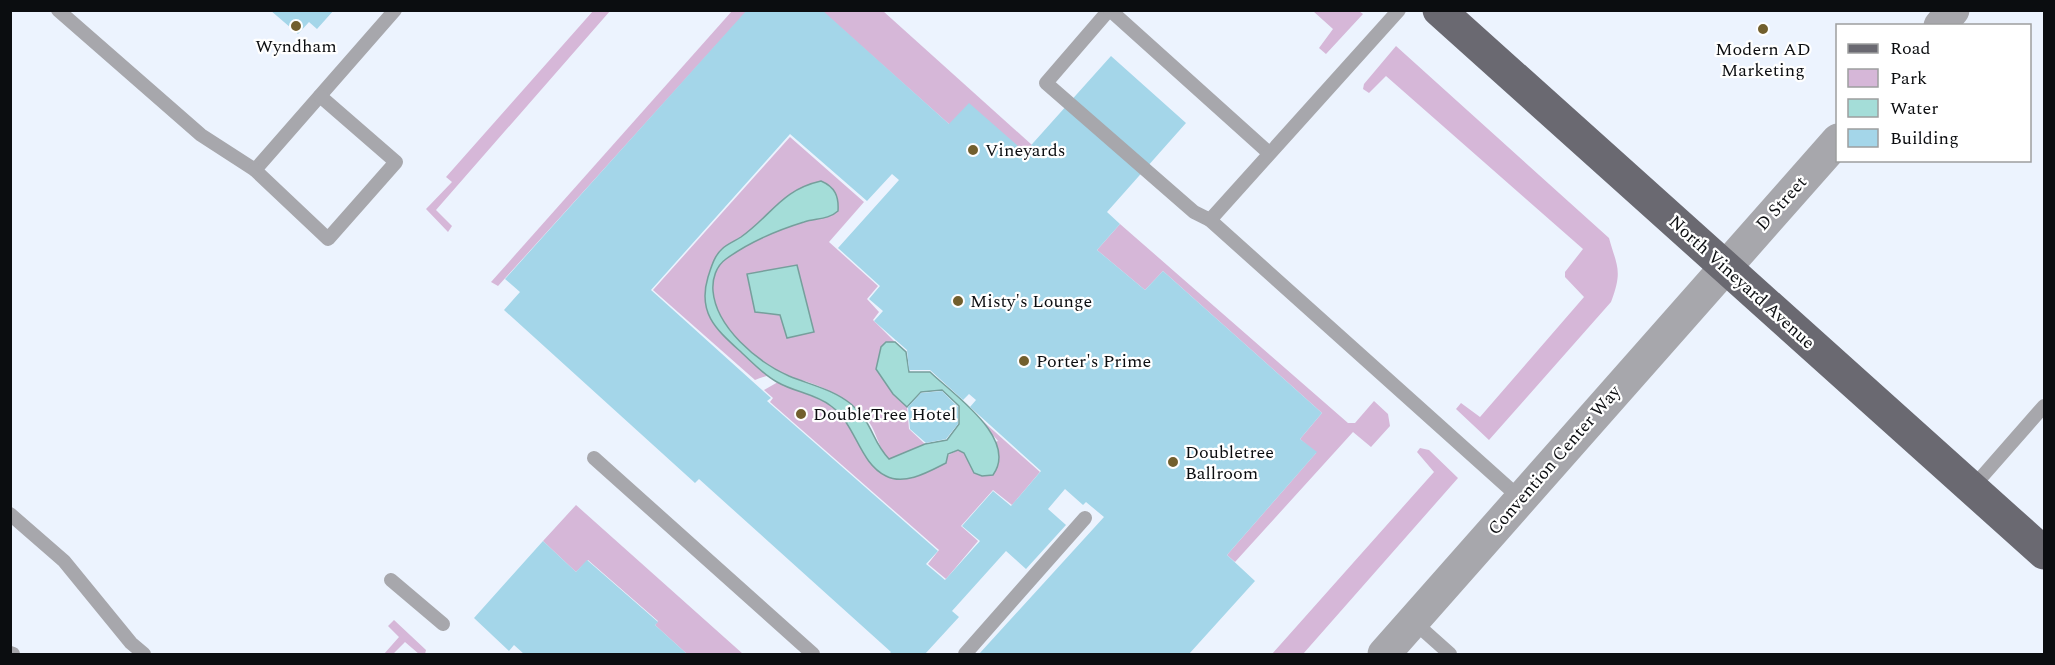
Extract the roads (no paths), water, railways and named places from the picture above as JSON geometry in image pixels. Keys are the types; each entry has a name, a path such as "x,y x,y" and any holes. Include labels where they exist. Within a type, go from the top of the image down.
{"main road":[{"name":"North Vineyard Avenue","path":"1439,10 2044,553"}],"street":[{"path":"1942,24 1953,10"},
{"name":"D Street","path":"1725,266 1836,142"},
{"name":"Convention Center Way","path":"1384,654 1725,266"}],"lane":[{"path":"58,10 201,135 255,170 328,239 396,162 320,96"},
{"path":"255,170 395,10"},
{"path":"1269,153 1109,10 1046,82 1194,212 1210,220 1521,499"},
{"path":"1210,220 1399,10"},
{"path":"1972,488 2044,406"},
{"path":"594,458 813,654"},
{"path":"10,514 64,561 131,643 144,654"},
{"path":"964,654 1085,518"},
{"path":"392,580 443,624"},
{"path":"1413,621 1450,654"}],"water":[{"path":"821,181 830,186 835,193 838,211 830,216 804,222 764,238 735,253 717,269 713,291 722,318 740,342 764,362 851,404 864,418 889,459 925,444 947,440 959,424 959,406 942,390 921,392 907,407 893,394 876,369 881,347 886,342 895,342 906,352 909,372 930,372 967,405 991,433 998,447 999,461 993,475 982,476 974,473 964,453 958,450 948,454 946,463 917,476 893,479 886,476 870,462 846,423 831,406 768,376 717,329 707,311 705,290 719,252 752,229 796,190"},
{"path":"797,265 814,332 787,338 780,315 755,312 747,274"}],"place":[{"name":"Wyndham","path":"296,26"},
{"name":"Modern AD Marketing","path":"1763,29"},
{"name":"Vineyards","path":"973,150"},
{"name":"Misty's Lounge","path":"958,301"},
{"name":"Porter's Prime","path":"1024,361"},
{"name":"DoubleTree Hotel","path":"801,414"},
{"name":"Doubletree Ballroom","path":"1173,462"}]}
